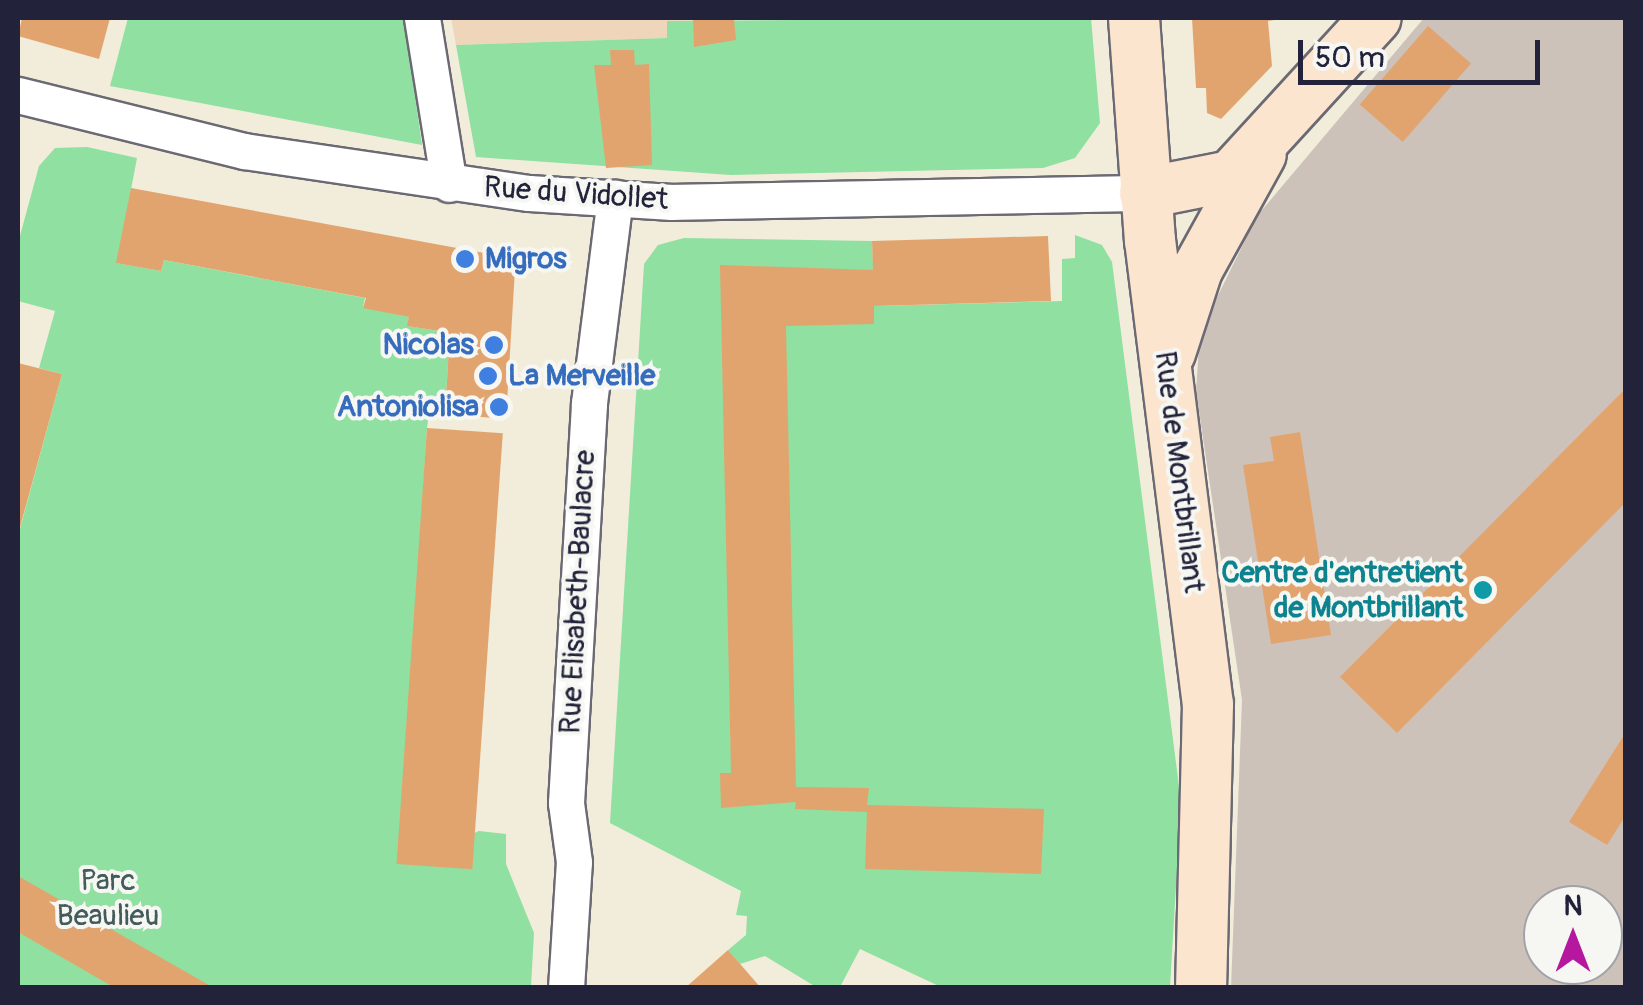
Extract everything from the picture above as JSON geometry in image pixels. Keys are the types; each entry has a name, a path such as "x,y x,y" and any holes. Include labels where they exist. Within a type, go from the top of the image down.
{"main road":[{"name":"Rue de Montbrillant","path":"1134,18 1145,193 1208,704 1201,988"},
{"path":"1145,193 1231,176 1267,144 1376,18"},
{"path":"1165,367 1197,270 1267,144"}],"street":[{"path":"422,18 449,184"},
{"name":"Rue du Vidollet","path":"18,95 244,152 449,184 615,198 1145,193"},
{"name":"Rue Elisabeth-Baulacre","path":"566,988 587,443 615,198"}],"shaded area":[{"path":"451,18 804,18 668,21 668,38 456,45"},
{"path":"1424,18 1625,18 1625,987 1231,988 1242,700 1196,391 1200,332 1257,216"}],"green space":[{"path":"128,18 404,18 422,145 110,86"},
{"path":"1091,18 1100,123 1075,158 1043,168 731,175 476,157 456,45 667,38 667,21"},
{"name":"Parc Beaulieu","path":"87,147 137,158 117,263 161,271 164,260 365,298 363,307 409,317 408,326 439,331 449,346 445,414 429,413 427,428 400,863 479,831 506,834 506,864 534,933 531,987 18,987 18,536 62,374 39,368 55,311 18,301 18,243 39,166 55,148"},
{"path":"1075,235 1102,245 1112,262 1181,802 1170,987 941,987 860,949 840,987 816,987 765,956 740,964 728,950 746,935 747,916 736,915 741,891 610,823 644,264 658,245 684,238 872,241 875,306 1062,301 1062,259 1075,258"}],"building":[{"path":"22,18 110,18 99,59 18,36"},
{"path":"1192,18 1286,18 1268,21 1272,66 1221,119 1207,113 1206,88 1196,88"},
{"path":"734,19 736,40 694,47 693,20"},
{"path":"1428,26 1471,63 1403,142 1360,104"},
{"path":"610,50 634,50 635,65 649,64 652,165 606,168 594,65 611,65"},
{"path":"131,188 506,257 515,269 506,419 445,414 449,346 439,331 407,326 409,317 363,308 366,298 164,260 161,271 116,263"},
{"path":"1048,236 1051,301 874,306 874,324 786,326 796,787 869,788 867,805 1044,809 1041,874 865,869 867,812 795,809 796,802 721,808 720,773 731,773 720,265 873,270 872,241"},
{"path":"18,363 62,374 19,531 18,531"},
{"name":"Centre d'entretient de Montbrillant","path":"1626,388 1626,502 1397,733 1340,677"},
{"path":"427,428 503,433 472,869 397,864"},
{"path":"1300,432 1331,635 1271,644 1243,465 1274,461 1270,437"},
{"path":"1626,732 1626,815 1607,845 1569,822"},
{"path":"18,876 214,988 115,988 18,932"},
{"path":"728,950 761,988 685,988"}],"place":[{"name":"Migros","path":"465,259"},
{"name":"Nicolas","path":"494,345"},
{"name":"La Merveille","path":"488,376"},
{"name":"Antoniolisa","path":"499,407"},
{"name":"Centre d'entretient de Montbrillant","path":"1483,590"}]}
